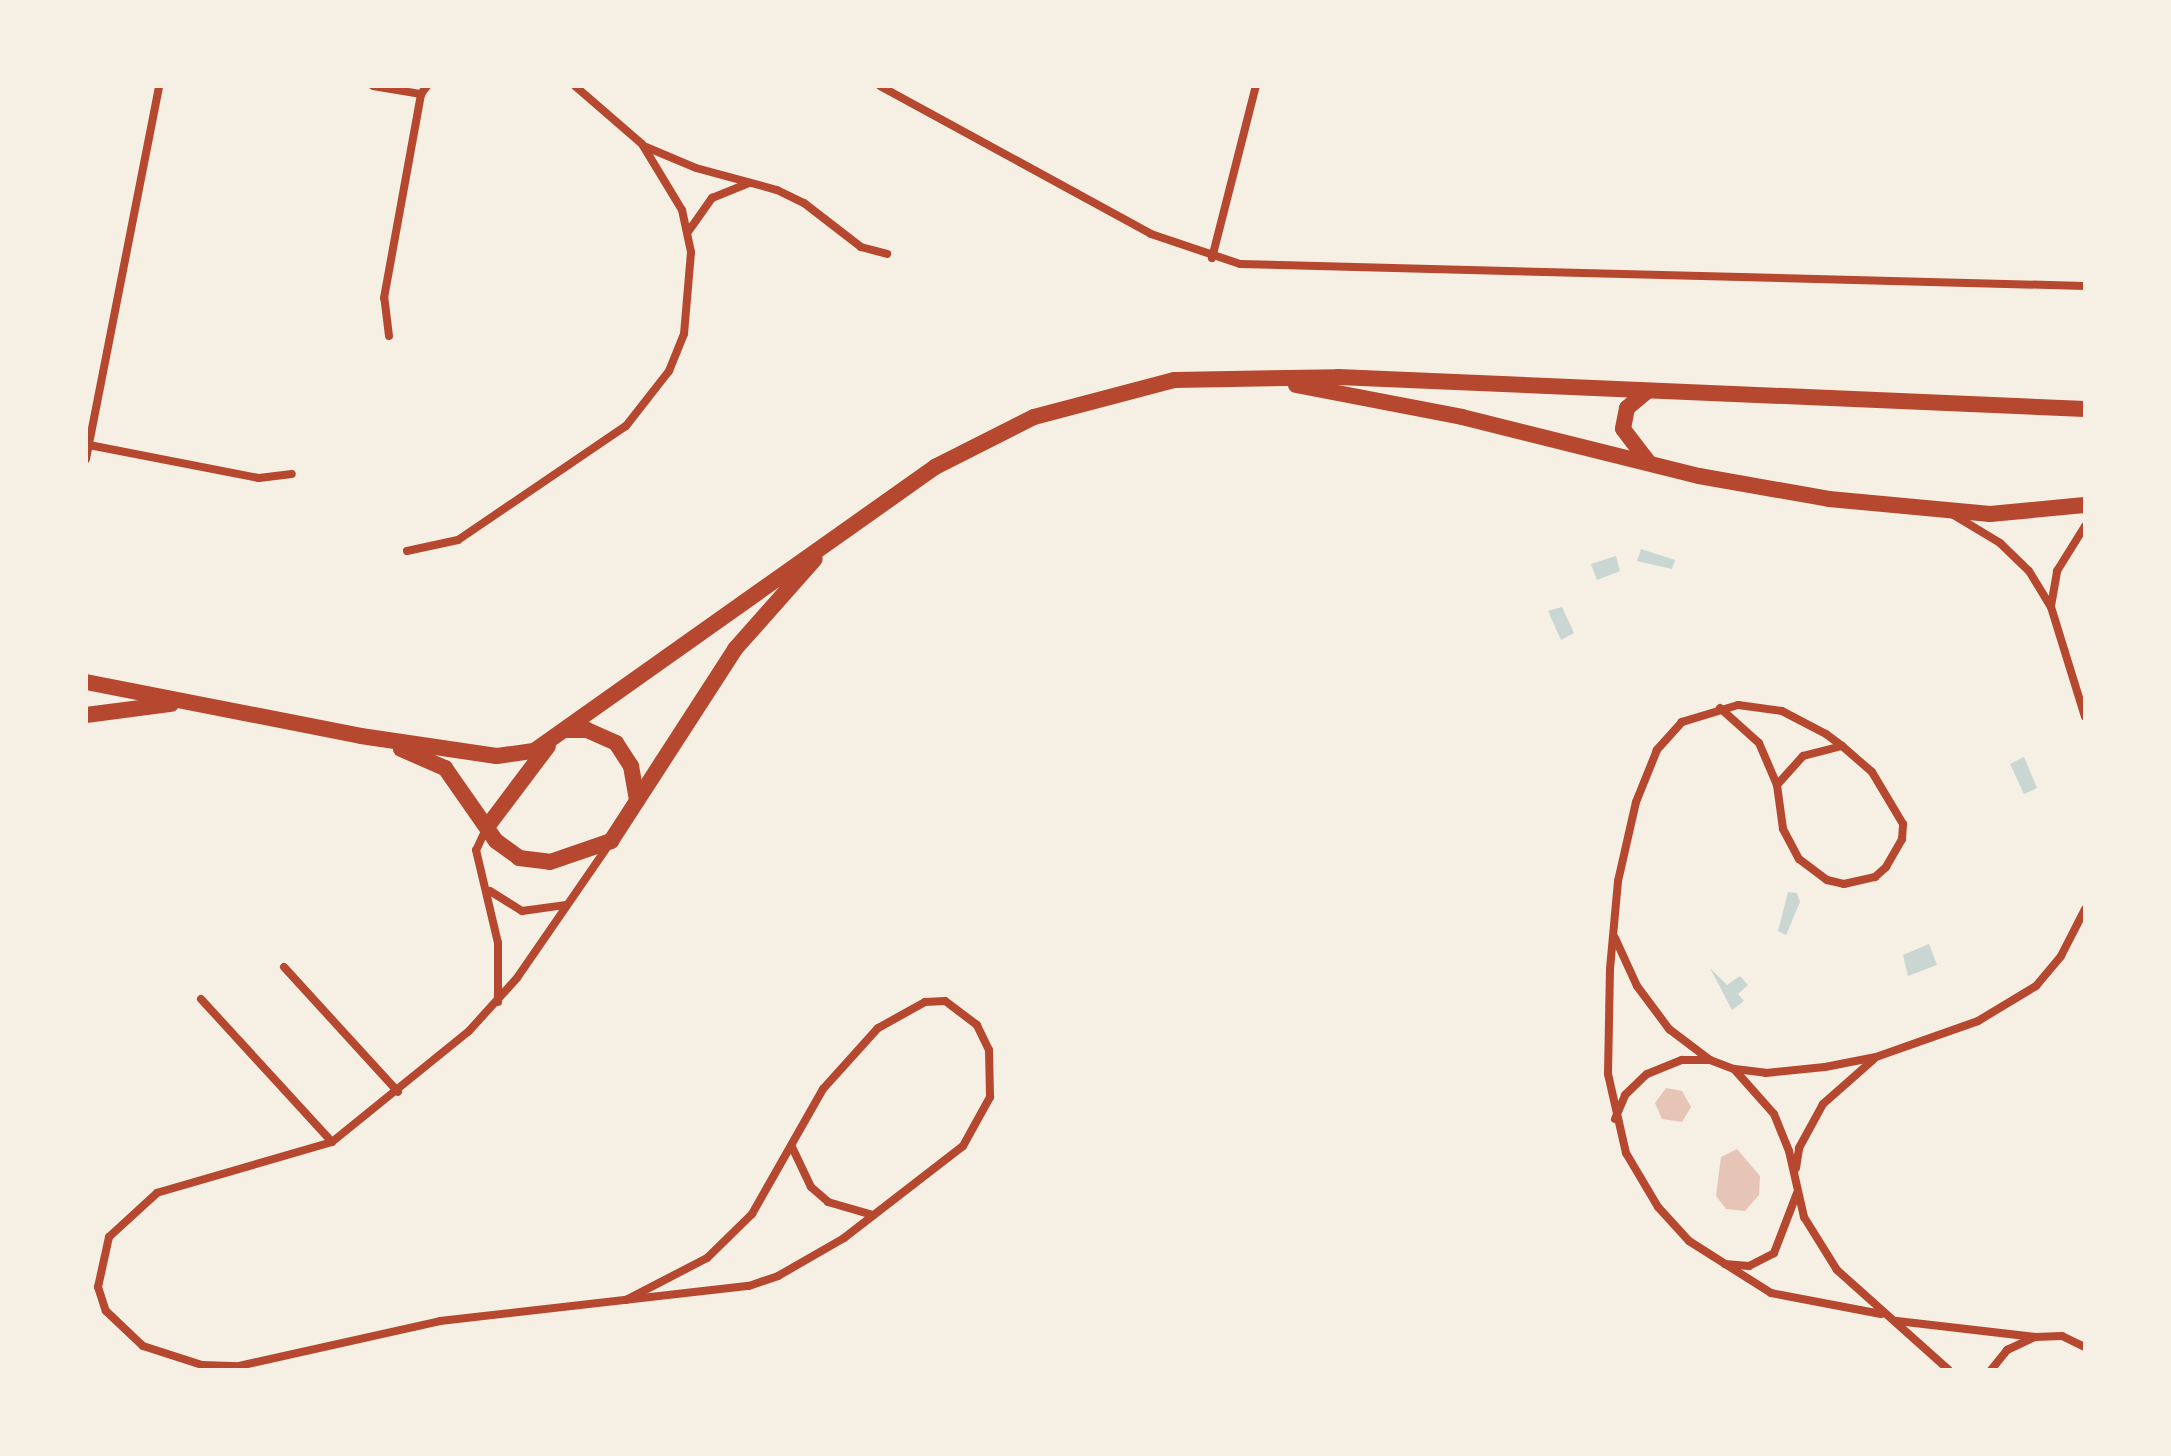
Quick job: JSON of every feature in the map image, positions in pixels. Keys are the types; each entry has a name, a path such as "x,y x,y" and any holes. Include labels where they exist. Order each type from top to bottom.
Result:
{"main road":[{"path":"86,682 361,736 514,756 560,734 935,467 1034,417 1174,380 1338,377 2085,409"},
{"path":"1258,378 1462,417 1651,465 1829,499 1944,510 2029,513 2085,505"},
{"path":"1646,392 1627,408 1623,429 1626,439 1651,465"},
{"path":"361,736 445,768 507,851 534,862 567,858 611,841 735,649 836,537"},
{"path":"86,715 192,703"},
{"path":"487,827 560,734 587,730 616,743 631,766 637,800"}],"street":[{"path":"86,459 159,86"},
{"path":"373,86 424,90 384,298 389,336"},
{"path":"407,551 469,533 626,426 649,401 684,334 691,294 688,233 665,175 642,144 575,86"},
{"path":"880,86 1151,234 1212,258 1340,270 2085,286"},
{"path":"1212,258 1256,86"},
{"path":"642,144 804,203 861,247 887,254"},
{"path":"688,233 712,198 751,183"},
{"path":"89,445 259,478 292,474"},
{"path":"1944,510 2009,550 2051,607 2085,717"},
{"path":"2051,607 2057,571 2085,526"},
{"path":"1720,707 1759,743 1777,785 1783,829 1799,859 1827,880 1844,884 1875,877 1896,854 1903,824 1886,789 1842,746 1782,711 1720,707 1682,722 1657,750 1645,775 1618,881 1607,1042 1615,1120 1646,1189 1689,1241 1720,1264 1783,1297 1881,1314"},
{"path":"1777,785 1803,756 1842,746"},
{"path":"487,827 476,850 498,943 498,1002"},
{"path":"611,841 498,1002 398,1092 332,1142 279,1161 167,1189 122,1220 100,1259 98,1287 106,1311 122,1331 168,1358 239,1366 440,1321 626,1300 749,1286 812,1259 944,1164 979,1125 990,1097 989,1050 964,1010 945,1001 925,1002 878,1028 840,1065 752,1214 707,1258 626,1300"},
{"path":"487,888 497,900 522,911 566,905"},
{"path":"1614,938 1653,1010 1689,1047 1710,1060 1734,1069 1789,1073 1876,1057 2009,1006 2036,986 2061,956 2085,909"},
{"path":"284,967 398,1092"},
{"path":"201,999 332,1142"},
{"path":"1794,1169 1799,1148 1823,1104 1876,1057"},
{"path":"1615,1120 1625,1095 1647,1074 1682,1060 1710,1060"},
{"path":"1734,1069 1774,1114 1794,1169 1797,1192 1822,1250 1881,1314 1949,1370"},
{"path":"792,1147 811,1187 828,1202 873,1215"},
{"path":"1720,1264 1749,1266 1774,1253 1797,1192"},
{"path":"1892,1320 1951,1331 2072,1339 2085,1337"},
{"path":"1991,1370 2007,1350 2035,1337"},
{"path":"2072,1339 2085,1347"}],"shaded area":[{"path":"1641,549 1675,560 1672,569 1637,561"},
{"path":"1616,556 1620,571 1597,580 1591,564"},
{"path":"1562,607 1574,633 1561,640 1548,611"},
{"path":"2024,757 2037,788 2024,794 2010,764"},
{"path":"1788,892 1797,893 1800,902 1786,935 1778,931"},
{"path":"1929,944 1937,965 1908,976 1903,955"},
{"path":"1710,968 1727,985 1740,976 1748,985 1738,994 1744,1001 1732,1010"}],"building":[{"path":"1666,1088 1682,1091 1691,1107 1682,1122 1662,1119 1655,1103"},
{"path":"1737,1149 1760,1176 1759,1195 1745,1211 1726,1209 1716,1196 1721,1157"}]}
